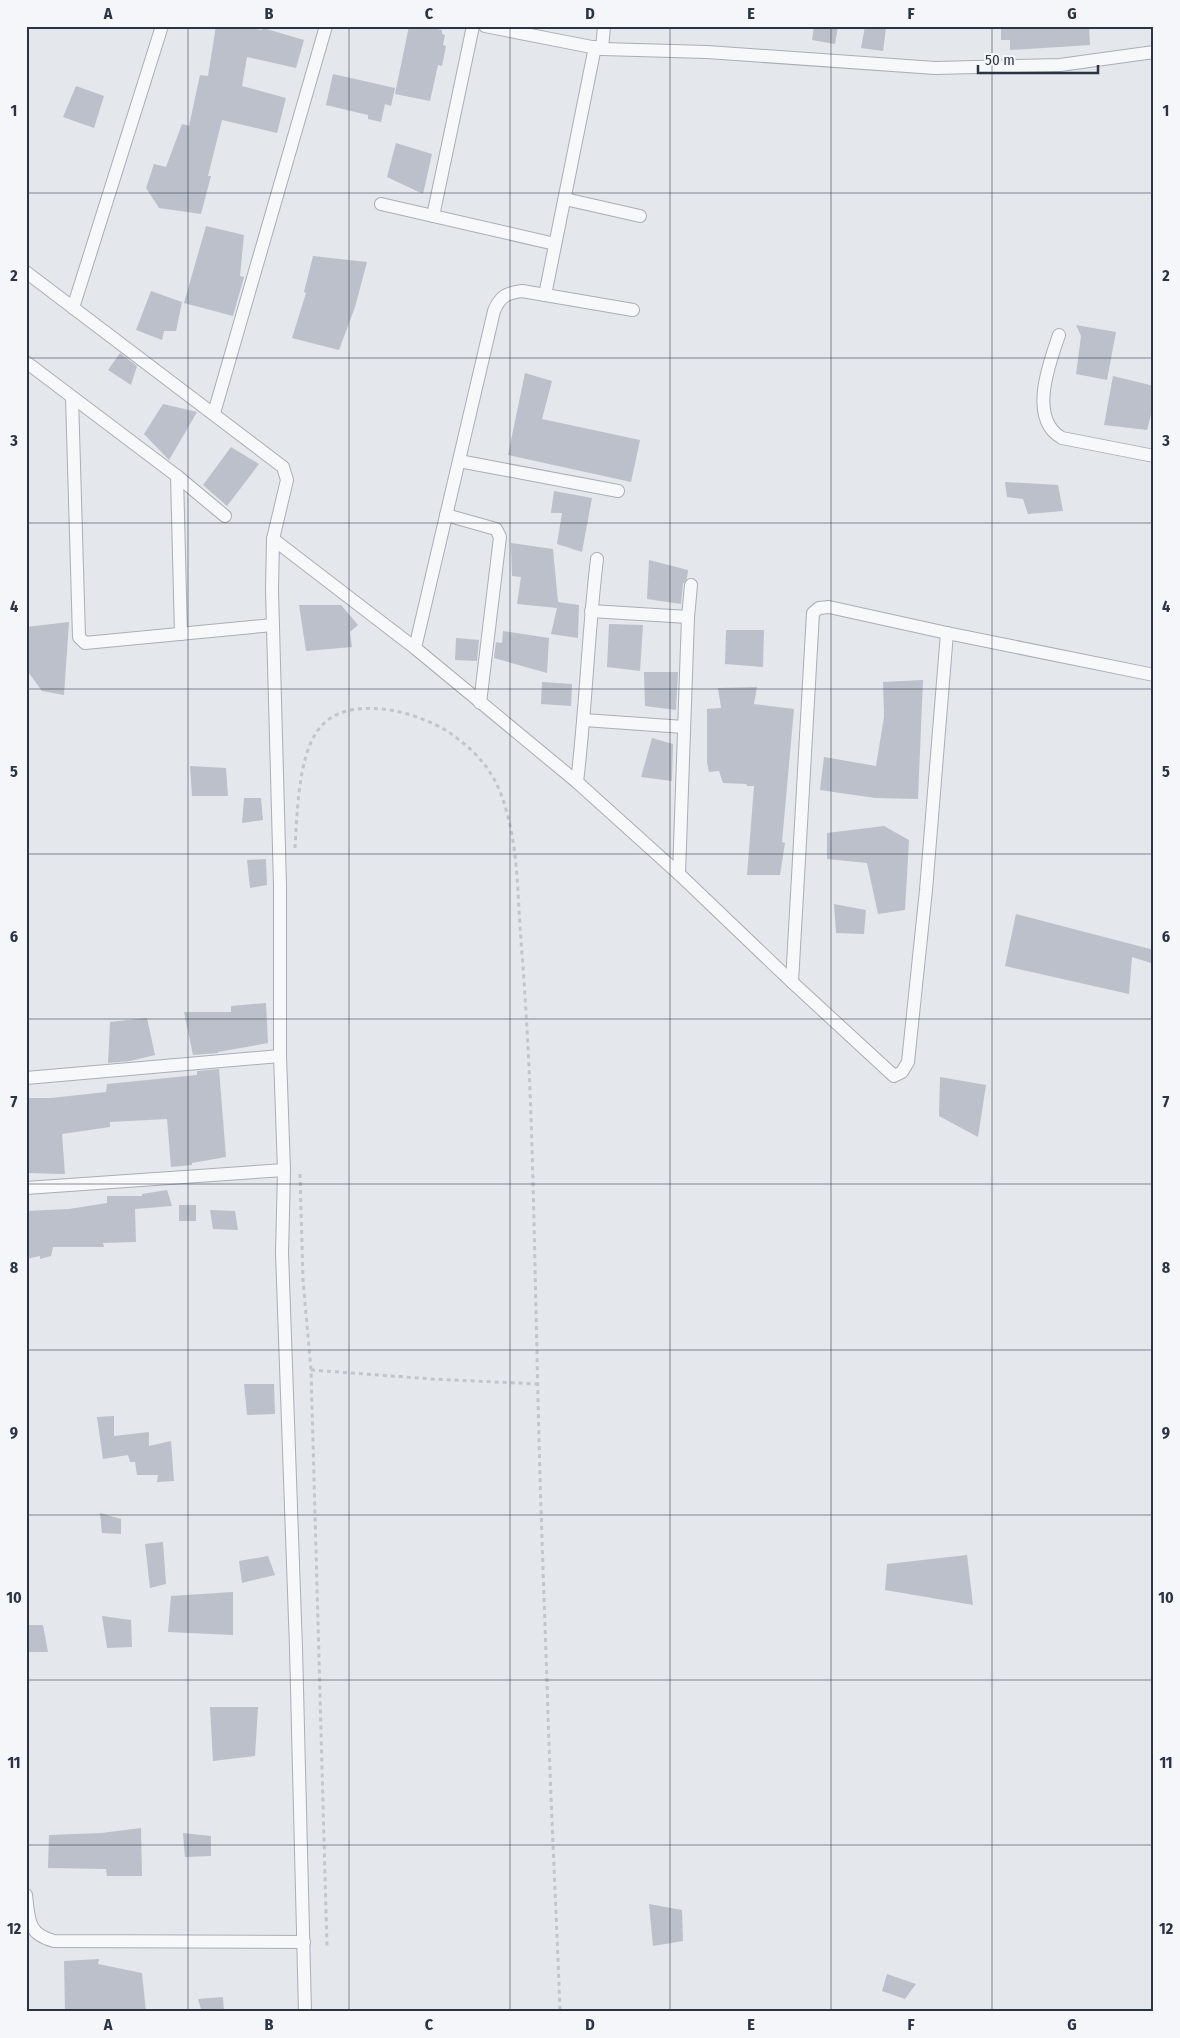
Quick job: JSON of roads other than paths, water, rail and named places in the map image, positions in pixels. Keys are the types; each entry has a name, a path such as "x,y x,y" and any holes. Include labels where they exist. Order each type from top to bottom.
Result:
{"street":[{"path":"73,308 162,26"},
{"path":"214,413 326,26"},
{"path":"433,216 473,26"},
{"path":"485,26 598,48 707,52 935,68 1060,65 1154,52"},
{"path":"545,295 564,199 604,26"},
{"path":"564,199 640,216"},
{"path":"381,204 555,244"},
{"path":"26,272 283,467 288,480 273,539 272,590 280,885 280,1056 284,1170 282,1253 305,2012"},
{"path":"415,648 498,300 508,292 522,291 633,310"},
{"path":"1058,335 1048,366 1044,390 1044,410 1053,433 1062,438 1154,456"},
{"path":"26,362 177,476 225,516"},
{"path":"72,397 79,636 85,643 273,625"},
{"path":"459,461 618,491"},
{"path":"177,476 181,634"},
{"path":"446,515 496,529 500,537 480,703"},
{"path":"273,539 415,648 577,782 679,874 894,1076 902,1072 908,1062 924,909 947,634"},
{"path":"577,782 597,559"},
{"path":"679,874 688,617 691,585"},
{"path":"792,982 813,612 819,608 829,607 947,634 1154,675"},
{"path":"591,611 688,617"},
{"path":"584,720 684,727"},
{"path":"26,1078 280,1056"},
{"path":"26,1188 284,1170"},
{"path":"26,1895 29,1921 35,1932 44,1939 54,1941 304,1942"}]}
